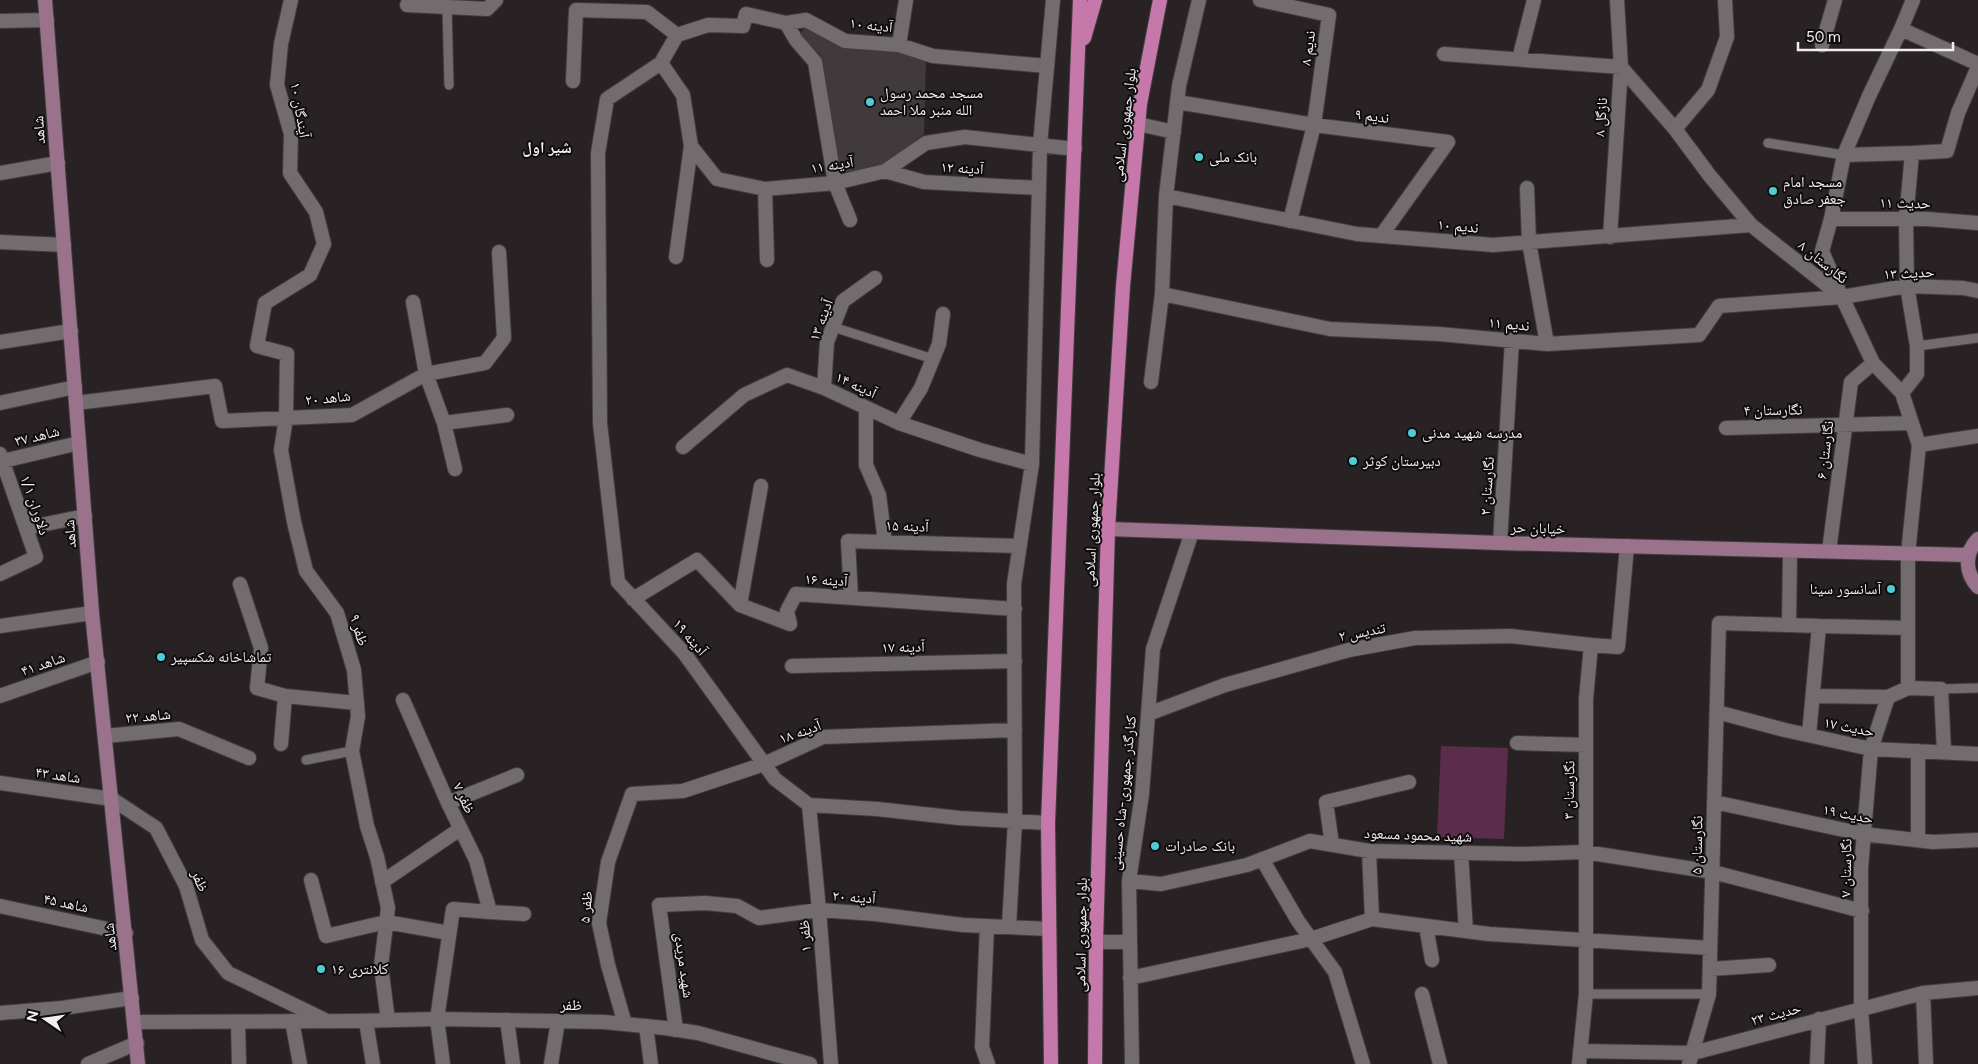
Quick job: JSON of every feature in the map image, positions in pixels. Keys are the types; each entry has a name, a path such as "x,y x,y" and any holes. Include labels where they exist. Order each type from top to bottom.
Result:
{"main road":[{"name":"شاهد","path":"45,0 92,613 138,1064"},
{"name":"بلوار جمهوری اسلامی","path":"1050,1063 1048,823 1080,0"},
{"path":"1078,56 1095,0"},
{"name":"بلوار جمهوری اسلامی","path":"1095,1064 1096,942 1108,529 1123,286 1138,124 1140,104 1160,0"},
{"name":"خیابان حر","path":"1108,529 1500,543 1968,555"},
{"path":"1978,539 1968,555 1969,574 1978,588"}],"street":[{"name":"آیندگان ۱۰","path":"291,0 282,44 277,85 291,134 290,173 316,212 324,244 310,275"},
{"path":"899,44 906,0"},
{"path":"1009,926 1015,821 1014,584 1032,464 1040,145 1053,0"},
{"path":"1151,382 1162,294 1166,196 1179,86 1199,0"},
{"name":"ندیم ۸","path":"1260,0 1289,3 1329,15 1314,125"},
{"path":"1519,59 1534,0"},
{"name":"نازگل ۸","path":"1610,237 1621,67 1617,0"},
{"path":"1675,129 1708,90 1727,37 1725,0"},
{"path":"1822,45 1835,0"},
{"path":"1842,297 1822,251 1831,219 1844,154 1869,96 1902,29 1913,0"},
{"path":"407,6 448,7 489,3"},
{"name":"آدینه ۱۰","path":"677,34 708,25 743,26 747,7 786,23 806,20 845,41 899,44 933,56 1047,66"},
{"path":"572,81 576,10 647,12 677,34 660,63"},
{"path":"0,21 47,20"},
{"path":"786,23 796,40 814,62 835,183 850,220"},
{"path":"1844,154 1947,151 1958,113 1978,65 1902,29"},
{"path":"1444,54 1621,67"},
{"name":"آدینه ۱۱","path":"660,63 682,95 691,146 717,179 765,189 835,183 885,171 926,143 965,137 1075,149"},
{"name":"آدینه ۱۹","path":"660,63 607,99 598,153 600,423 618,582 684,653 775,779 809,805"},
{"name":"نگارستان ۸","path":"1621,67 1675,129 1751,226 1842,297 1873,363 1902,393 1918,445 1908,554"},
{"name":"ندیم ۹","path":"1177,102 1314,125 1448,142 1381,236"},
{"path":"1138,124 1174,132"},
{"path":"1290,221 1314,125"},
{"path":"676,257 691,146"},
{"path":"1902,393 1917,374 1917,346 1907,286 1906,219 1912,153"},
{"path":"0,173 58,163"},
{"name":"آدینه ۱۲","path":"885,171 924,182 1039,188"},
{"path":"1527,188 1529,242 1547,344"},
{"path":"765,189 767,260"},
{"name":"ندیم ۱۰","path":"1166,196 1357,234 1492,245 1751,226"},
{"name":"حدیث ۱۱","path":"1831,219 1927,219 1978,223"},
{"path":"0,242 64,245"},
{"name":"شاهد ۲۰","path":"76,402 215,386 222,421 352,415 426,374 485,363 504,338 498,252"},
{"name":"ظفر ۹","path":"310,275 265,303 257,346 287,354 286,418 280,450 296,530 306,571 337,613 354,670 358,716 352,752 367,826 377,857 388,908 381,966 388,1020"},
{"name":"آدینه ۱۳","path":"824,388 827,342 843,300 875,278"},
{"name":"حدیث ۱۳","path":"1842,297 1907,286 1963,288 1978,291"},
{"name":"ندیم ۱۱","path":"1162,294 1330,329 1439,334 1547,344 1699,334 1719,306 1842,297"},
{"path":"413,302 426,374 444,423 456,469"},
{"path":"899,423 921,388 939,344 943,314"},
{"path":"0,342 71,331"},
{"name":"نگارستان ۲","path":"1500,543 1512,340"},
{"name":"نگارستان ۶","path":"1829,551 1851,382 1873,363"},
{"name":"آدینه ۱۴","path":"683,447 744,395 786,375 824,388 899,423 980,450 1032,464"},
{"path":"0,403 75,387"},
{"path":"866,408 866,465 879,495 885,542"},
{"path":"444,423 508,415"},
{"name":"نگارستان ۴","path":"1726,428 1912,423"},
{"path":"1918,445 1978,436"},
{"name":"شاهد ۳۷","path":"1,458 79,443"},
{"name":"دلاوران ۱/۱","path":"0,574 36,557 1,458"},
{"path":"740,604 761,486"},
{"path":"26,528 85,516"},
{"name":"کنارگذر جمهوری-شاه حسینی","path":"1132,1064 1129,881 1142,794 1153,649 1192,532"},
{"name":"آدینه ۱۵","path":"851,597 848,541 1020,546"},
{"path":"1591,645 1618,646 1627,546"},
{"path":"1790,551 1789,625 1908,628"},
{"path":"1908,554 1908,688"},
{"name":"آدینه ۱۶","path":"633,599 697,560 740,604 790,624 787,611 796,594 1014,609"},
{"path":"240,584 261,648 257,688 285,696 357,703"},
{"path":"0,626 92,613"},
{"name":"نگارستان ۵","path":"1691,1058 1709,994 1719,623 1789,625"},
{"path":"1809,735 1819,626"},
{"name":"تندیس ۲","path":"1148,714 1225,685 1349,650 1415,638 1511,636 1591,645"},
{"name":"نگارستان ۳","path":"1579,1058 1586,994 1584,852 1586,699 1591,645"},
{"name":"آدینه ۱۷","path":"792,666 1015,661"},
{"name":"شاهد ۴۱","path":"0,696 98,662"},
{"path":"1813,696 1888,697 1908,688 1941,689 1944,752"},
{"path":"281,744 285,696"},
{"name":"نگارستان ۷","path":"1865,1064 1861,1008 1861,868 1863,834 1871,749 1888,697"},
{"name":"ظفر ۷","path":"403,700 448,803 476,860 490,912"},
{"name":"حدیث ۱۷","path":"1716,712 1871,749 1978,754"},
{"name":"شاهد ۲۲","path":"105,736 178,729 249,758"},
{"name":"آدینه ۱۸","path":"632,794 683,791 764,764 824,737 1015,730"},
{"path":"1517,743 1586,745"},
{"path":"1918,751 1918,840"},
{"path":"448,803 517,775"},
{"path":"1332,844 1326,802 1409,782"},
{"name":"شاهد ۴۳","path":"0,783 112,799"},
{"name":"ظفر ۵","path":"625,1024 608,965 599,923 608,862 632,794"},
{"name":"ظفر","path":"112,799 156,828 186,886 202,940 228,973 327,1021"},
{"name":"حدیث ۱۹","path":"1714,802 1863,834 1918,840 1978,840"},
{"path":"809,805 1048,823"},
{"name":"ظفر ۱","path":"809,805 831,1064"},
{"path":"382,882 460,829"},
{"name":"شهید محمود مسعود","path":"1129,881 1161,884 1247,865 1310,841 1369,851 1461,853 1584,852 1712,872 1862,911"},
{"path":"1369,851 1372,919"},
{"path":"1461,853 1466,931"},
{"path":"1262,859 1298,921 1335,972 1363,1064"},
{"path":"312,880 326,936 386,922 449,933"},
{"name":"آدینه ۲۰","path":"659,905 706,903 737,906 759,918 819,910 875,914 963,925 1049,929"},
{"name":"شهید مریدی","path":"659,905 676,1030"},
{"name":"شاهد ۴۵","path":"0,906 126,933"},
{"path":"444,1064 437,1019 453,909 524,914"},
{"path":"1130,978 1311,939 1372,919 1466,931 1586,941 1710,948"},
{"path":"987,926 982,1047 988,1064"},
{"path":"1426,926 1432,960"},
{"path":"1096,942 1129,942"},
{"path":"1710,969 1769,965"},
{"name":"حدیث ۲۳","path":"1579,1058 1691,1058 1861,1008 1923,993 1978,988"},
{"path":"1923,993 1926,1064"},
{"path":"1422,994 1440,1064"},
{"path":"0,1013 62,1008 132,998"},
{"name":"ظفر","path":"135,1022 437,1019 625,1024 698,1033 810,1064"},
{"path":"1817,1064 1819,1019"},
{"path":"507,1020 513,1064"},
{"path":"292,1021 300,1064"},
{"path":"366,1021 373,1064"},
{"path":"551,1064 558,1021"},
{"path":"238,1022 239,1064"},
{"path":"646,1026 651,1064"},
{"path":"88,1064 136,1043"}],"lane":[{"path":"448,7 449,85"},
{"path":"1768,142 1844,154"},
{"path":"833,327 932,359"},
{"path":"1917,346 1978,338"},
{"path":"1941,689 1978,688"},
{"path":"306,760 352,752"},
{"path":"1586,994 1709,994"}],"shaded area":[{"path":"1441,746 1508,748 1504,839 1437,837"}],"building":[{"path":"806,26 846,49 891,50 926,59 924,134 883,167 841,174 820,54 799,36"}],"place":[{"name":"مسجد محمد رسول الله منبر ملا احمد","path":"870,102"},
{"name":"بانک ملی","path":"1199,157"},
{"name":"مسجد امام جعفر صادق","path":"1773,191"},
{"name":"مدرسه شهید مدنی","path":"1412,433"},
{"name":"دبیرستان کوثر","path":"1353,461"},
{"name":"آسانسور سینا","path":"1891,589"},
{"name":"تماشاخانه شکسپیر","path":"161,657"},
{"name":"بانک صادرات","path":"1155,846"},
{"name":"کلانتری ۱۶","path":"321,969"}],"district":[{"name":"شیر اول","path":"547,147"}]}
